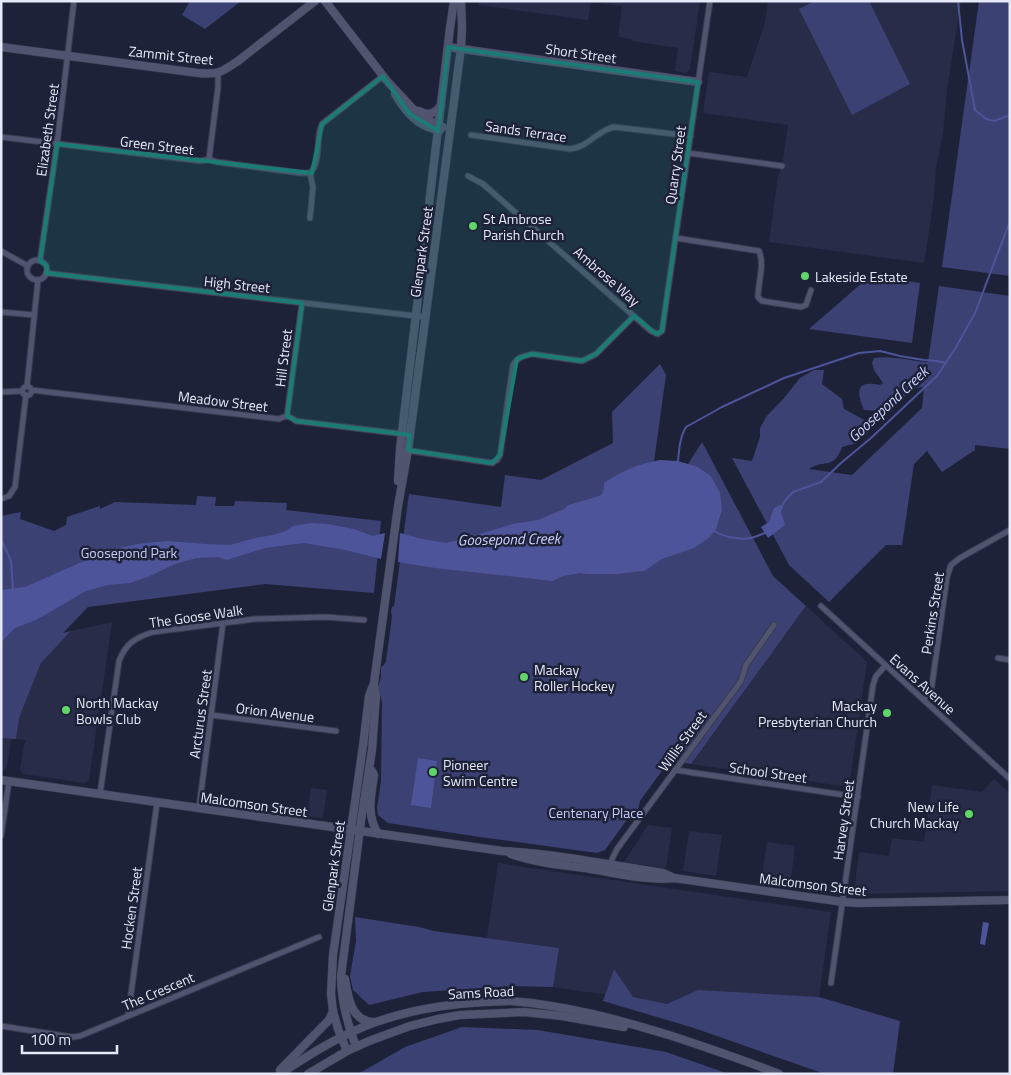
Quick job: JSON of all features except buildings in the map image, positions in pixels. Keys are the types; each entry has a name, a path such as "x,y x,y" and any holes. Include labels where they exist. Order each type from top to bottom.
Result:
{"main road":[{"name":"Zammit Street","path":"1,47 207,74 218,73 227,69 315,1"},
{"path":"326,1 410,114 424,126 450,129"},
{"name":"Glenpark Street","path":"406,435 416,316 454,1"},
{"name":"Glenpark Street","path":"347,1051 333,1011 333,955 369,696 374,683 406,435 425,317 462,32 461,1"},
{"name":"Short Street","path":"448,47 698,82"},
{"path":"385,79 419,114 438,128"},
{"path":"406,101 420,112 427,114 436,112 441,105"},
{"name":"Glenpark Street","path":"356,1047 350,1033 341,994 342,962 372,750 376,696 374,683"},
{"path":"370,765 374,775 370,810 373,825 378,834"},
{"name":"Malcomson Street","path":"5,781 360,832 502,851 526,852 610,869 663,873 674,878 843,902 1010,900"},
{"path":"342,962 350,1005 362,1020 376,1022"},
{"name":"Sams Road","path":"279,1074 342,1037 376,1022 409,1012 460,1004 509,1001 562,1007 632,1024 694,1043 779,1074"},
{"path":"279,1074 284,1066 329,1020 333,1011"},
{"name":"Sams Road","path":"308,1074 347,1051 410,1026 460,1015 524,1012 562,1016 631,1028 694,1043"}],"street":[{"name":"Elizabeth Street","path":"40,261 57,144 74,1"},
{"name":"Quarry Street","path":"662,331 710,1"},
{"path":"209,159 218,73"},
{"path":"310,218 313,186 310,173 315,166 322,124 385,79"},
{"name":"Sands Terrace","path":"471,135 570,149 579,147 604,130 614,127 691,136"},
{"name":"Green Street","path":"1,137 201,161 209,159 217,162 300,174 310,173"},
{"path":"688,153 782,166"},
{"name":"Ambrose Way","path":"468,176 483,184 656,334 662,331"},
{"path":"676,238 760,251 762,260 758,297 762,301 801,307 806,305 811,290"},
{"path":"1,251 28,266"},
{"path":"32,261 40,261 46,267 46,274 38,280 30,277 27,271 28,266 32,261"},
{"name":"High Street","path":"46,274 425,317"},
{"path":"1,392 30,394 34,314 38,280"},
{"name":"Hill Street","path":"287,416 302,303"},
{"path":"1,312 34,314"},
{"path":"404,450 492,463 500,455 513,365 517,359 532,354 582,361 596,354 634,316"},
{"path":"1,499 9,496 15,487 23,387 29,388"},
{"name":"Meadow Street","path":"29,388 279,419 287,416 296,421 406,435"},
{"name":"Perkins Street","path":"923,699 931,692 947,577 952,565 960,558 1010,530"},
{"name":"Evans Avenue","path":"821,606 1010,779"},
{"name":"The Goose Walk","path":"100,794 119,661 128,645 138,636 153,632 255,619 326,617 364,620"},
{"name":"Arcturus Street","path":"199,808 224,623"},
{"name":"Willis Street","path":"610,869 617,849 735,688 742,678 746,665 774,625"},
{"path":"998,658 1010,660"},
{"name":"Harvey Street","path":"831,983 873,685 876,676 886,665"},
{"name":"Orion Avenue","path":"211,715 336,731"},
{"name":"School Street","path":"676,770 858,797"},
{"path":"1,836 5,781"},
{"name":"Hocken Street","path":"128,1016 157,803"},
{"name":"The Crescent","path":"1,1026 72,1037 80,1036 319,937"}],"highlighted area":[{"path":"448,47 698,82 662,331 656,334 634,316 596,354 582,361 532,354 517,359 500,455 492,463 408,450 410,435 296,421 287,416 302,303 46,273 47,266 40,261 57,144 312,173 322,124 383,76 410,114 438,131"}],"shaded area":[{"path":"479,1 700,1 690,69 686,73 675,71 678,48 618,37 622,6 591,2 588,20 478,5"},
{"path":"768,1 961,1 924,263 769,242 778,176 782,166 788,125 703,113 709,72 747,77 765,23"},
{"path":"806,606 867,662 849,787 691,764"},
{"path":"112,622 89,780 85,783 23,774 20,770 26,740 16,739 19,718 41,663 71,631"},
{"path":"1,738 11,738 7,768 3,771 1,771"},
{"path":"994,779 1010,793 1010,891 857,894 854,892 859,852 889,856 892,838 924,842 932,785 982,792"},
{"path":"311,788 327,790 323,818 307,816"},
{"path":"648,825 672,828 666,868 624,862"},
{"path":"689,831 722,835 716,876 683,871"},
{"path":"767,842 795,846 790,886 761,882"},
{"path":"498,863 831,912 815,1025 553,987 558,948 487,938"}],"green space":[{"path":"190,1 241,1 205,29 182,15"},
{"path":"815,1 869,1 910,84 852,115 799,9"},
{"path":"979,1 1010,1 1010,276 942,267"},
{"path":"870,276 920,283 912,343 809,329"},
{"path":"939,286 1010,296 1010,449 975,445 975,450 942,472 927,451 914,464 902,545 886,545 829,602 789,565 732,458 752,461 760,437 760,428 766,417 800,378 814,370 824,370 822,384 842,399 844,409 868,422 870,431 857,443 842,447 836,459 809,469 852,475 922,408 924,387 914,388 882,411 864,410 859,392 860,388 866,384 880,385 883,383 874,370 872,363 874,358 895,358 928,362"},
{"name":"Centenary Place","path":"660,364 666,375 644,534 702,442 773,576 806,606 691,764 669,761 640,801 638,809 634,810 605,850 597,853 388,823 378,815 377,808 381,781 382,702 378,687 381,667 386,661 392,617 391,611 394,606 409,494 501,507 505,475 541,480 613,443 612,412"},
{"name":"Goosepond Park","path":"197,496 216,497 215,506 234,506 235,501 287,503 286,510 381,521 374,593 265,584 88,607 63,633 71,631 41,663 19,718 16,739 1,738 1,516 21,512 20,519 54,531 66,525 67,517 100,506 100,509 115,502 196,505"},
{"path":"355,917 434,931 559,948 553,987 510,986 423,992 369,1005 353,990 350,976 356,941"},
{"path":"614,969 633,997 667,1004 698,990 819,997 900,1021 893,1074 825,1074 694,1028 603,1001"},
{"path":"462,1027 538,1030 666,1052 729,1074 358,1074 405,1047"}],"water":[{"path":"660,460 678,461 698,467 711,476 720,493 722,510 716,529 710,537 694,548 662,559 644,571 616,574 580,573 564,576 552,581 398,562 400,533 446,543 512,524 538,520 564,509 568,505 601,495 604,483 610,479 638,466"},
{"path":"780,505 785,525 768,538 761,527 769,522 774,508"},
{"path":"311,523 354,529 373,536 385,533 381,559 304,543 265,548 227,560 218,557 197,558 175,564 130,583 108,585 86,591 36,620 15,628 1,642 1,590 25,587 119,548 167,541 230,545 273,535 286,531 293,526"},
{"path":"418,758 437,761 431,808 411,805"},
{"path":"983,922 989,923 985,945 980,944"}],"waterway":[{"name":"Goosepond Creek","path":"958,1 962,40 975,110 986,119 994,121 1010,115"},
{"name":"Goosepond Creek","path":"781,509 784,502 793,492 821,482 937,376 975,313 1010,221"},
{"path":"678,461 681,439 686,427 722,407 784,378 859,353 880,351 945,363"},
{"name":"Goosepond Creek","path":"714,531 742,539 753,538 767,532"},
{"path":"1,539 11,561 13,589"}],"place":[{"name":"St Ambrose Parish Church","path":"473,226"},
{"name":"Lakeside Estate","path":"805,276"},
{"name":"Mackay Roller Hockey","path":"524,677"},
{"name":"North Mackay Bowls Club","path":"66,710"},
{"name":"Mackay Presbyterian Church","path":"887,713"},
{"name":"Pioneer Swim Centre","path":"433,772"},
{"name":"New Life Church Mackay","path":"969,814"}]}
